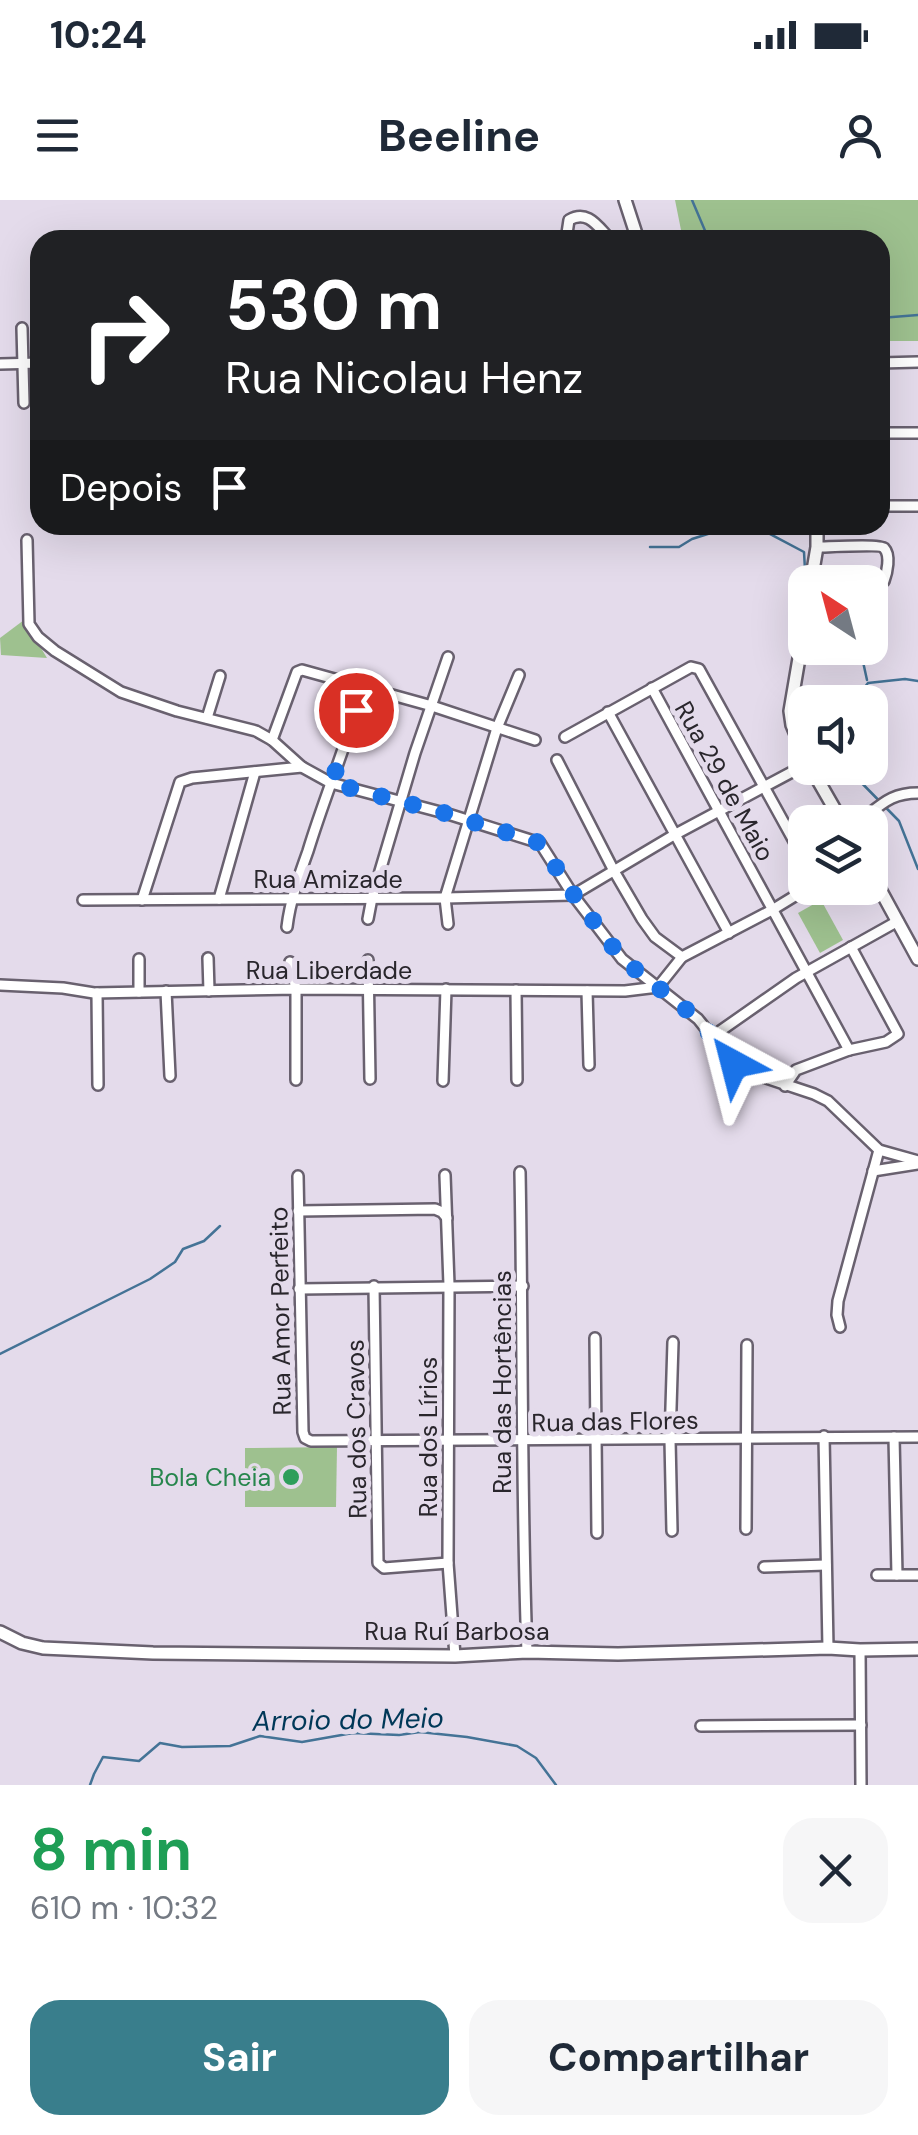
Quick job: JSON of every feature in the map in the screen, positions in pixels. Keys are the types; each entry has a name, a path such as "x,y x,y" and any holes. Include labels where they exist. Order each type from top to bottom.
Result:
{"main road":[{"path":"625,200 635,230"},
{"path":"814,565 816,535"},
{"path":"888,904 918,958"},
{"name":"Rua Ruí Barbosa","path":"0,1632 22,1642 68,1651 454,1656 918,1648"}],"street":[{"path":"567,230 568,220 580,215 602,230"},
{"path":"22,328 24,403"},
{"path":"890,363 918,362"},
{"path":"0,364 30,364"},
{"path":"890,433 918,433"},
{"path":"890,506 918,506"},
{"path":"28,540 29,624 55,651 121,692 256,731 302,767 331,783 540,843 622,959 698,1019 734,1064 828,1101 879,1150 918,1163"},
{"path":"817,547 878,544 887,554 886,565"},
{"path":"368,918 415,753 448,658"},
{"path":"565,737 691,668 699,669 788,831"},
{"path":"272,740 297,672 307,670 535,740"},
{"path":"448,924 445,898 496,728 518,675"},
{"path":"207,718 220,676"},
{"path":"288,927 292,899 363,686"},
{"name":"Rua 29 de Maio","path":"652,688 849,1050"},
{"path":"608,712 729,932"},
{"path":"556,760 614,871 655,937 682,957"},
{"path":"142,900 180,782 302,767"},
{"path":"219,899 255,772"},
{"path":"574,895 674,835 788,776"},
{"path":"880,805 898,793 918,793"},
{"name":"Rua Amizade","path":"83,900 574,895"},
{"path":"658,988 682,957 788,900"},
{"path":"713,1036 807,972 898,922"},
{"path":"785,1086 796,1070 849,1050 886,1042 898,1034 851,947"},
{"path":"138,992 139,958"},
{"path":"208,958 208,991"},
{"path":"368,960 370,1080"},
{"path":"290,962 296,989 296,1080"},
{"name":"Rua Liberdade","path":"0,986 98,993 658,988"},
{"path":"443,1081 446,989"},
{"path":"516,990 517,1080"},
{"path":"587,991 589,1064"},
{"path":"166,992 170,1076"},
{"path":"98,993 98,1086"},
{"path":"840,1327 836,1316 838,1302 879,1150"},
{"path":"872,1171 918,1163"},
{"name":"Rua das Hortências","path":"520,1172 527,1652"},
{"name":"Rua dos Lírios","path":"445,1175 449,1285 448,1563 454,1656"},
{"name":"Rua Amor Perfeito","path":"298,1176 303,1432 312,1442"},
{"path":"298,1211 435,1209 447,1218"},
{"name":"Rua dos Cravos","path":"374,1286 378,1563 384,1568 448,1563"},
{"path":"299,1289 523,1286"},
{"path":"595,1338 597,1533"},
{"path":"672,1530 673,1342"},
{"path":"746,1529 747,1345"},
{"path":"824,1436 828,1648"},
{"path":"894,1437 898,1575"},
{"name":"Rua das Flores","path":"312,1442 918,1437"},
{"path":"764,1566 826,1565"},
{"path":"877,1575 918,1575"},
{"path":"860,1650 860,1785"},
{"path":"701,1726 861,1725"}],"green space":[{"path":"675,200 918,200 918,341 890,341 890,230 681,230"},
{"path":"24,620 47,658 1,655 0,638"},
{"path":"812,905 824,905 843,940 820,953 798,913"},
{"name":"Bola Cheia","path":"337,1447 336,1507 245,1507 245,1448"}],"waterway":[{"path":"692,200 705,230"},
{"path":"890,317 918,315"},
{"path":"650,547 679,547 705,535"},
{"path":"772,535 804,552 805,565"},
{"path":"864,665 867,680"},
{"path":"866,685 918,681"},
{"path":"864,785 899,821 918,869"},
{"path":"0,1354 150,1279 175,1262 183,1249 204,1241 220,1226"},
{"name":"Arroio do Meio","path":"90,1785 103,1757 139,1761 160,1743 182,1747 230,1746 260,1736 302,1742 353,1733 420,1732 517,1746 536,1758 556,1785"}],"place":[{"name":"Bola Cheia","path":"291,1477"}],"route":[{"path":"356,710 331,783 540,843 622,959 698,1019 734,1064"}]}
